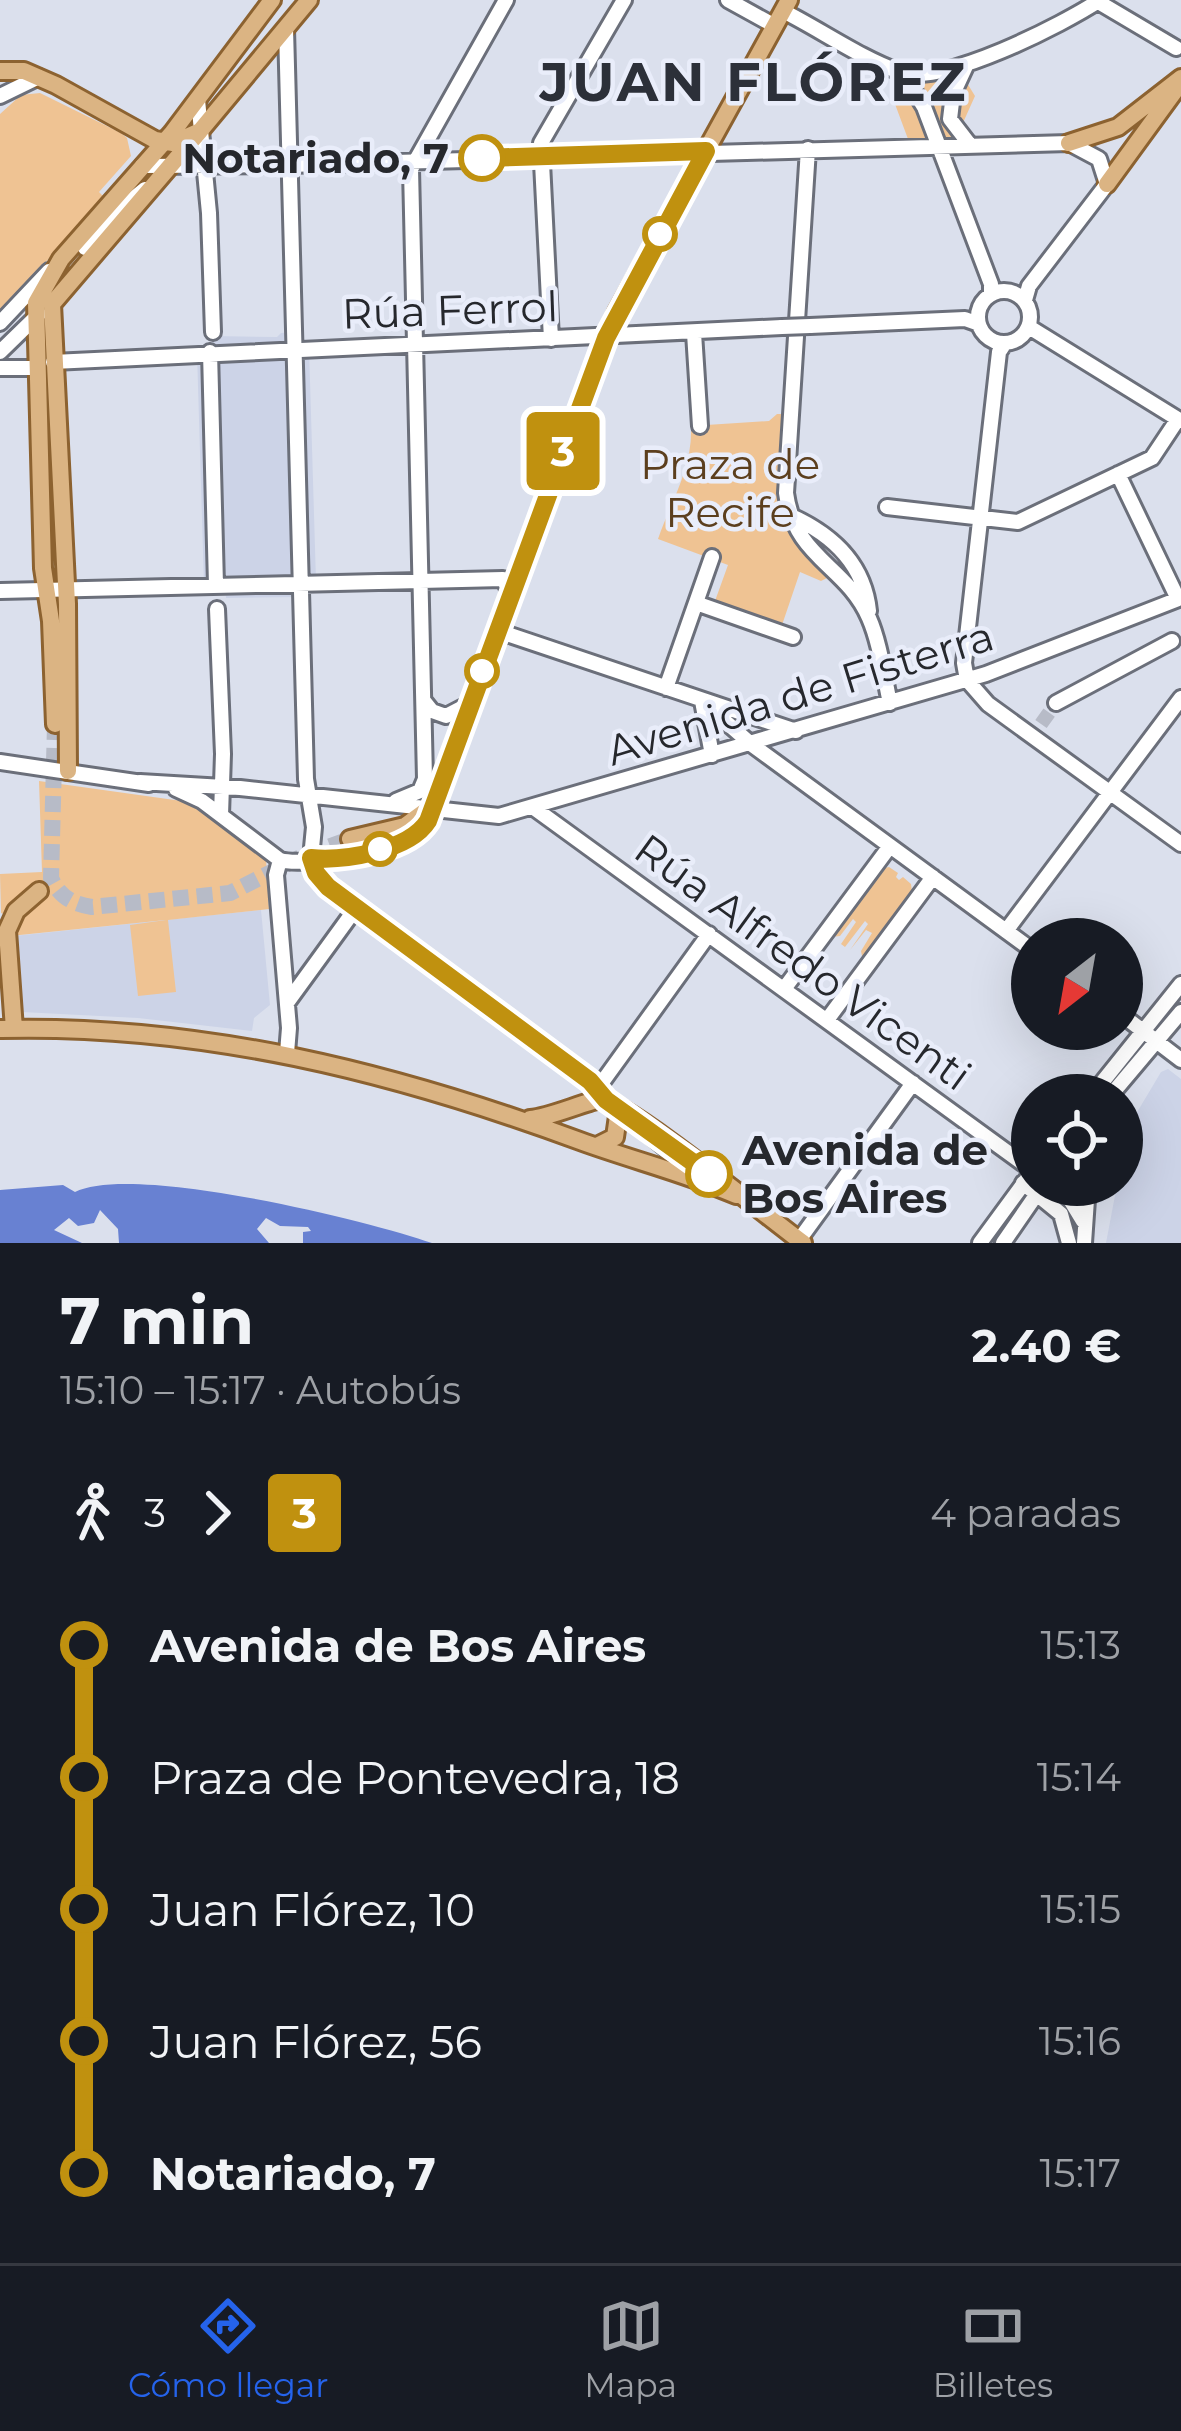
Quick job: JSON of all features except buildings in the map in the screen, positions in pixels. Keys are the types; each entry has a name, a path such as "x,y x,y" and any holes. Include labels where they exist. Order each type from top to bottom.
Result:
{"main road":[{"path":"68,771 60,418 34,319 39,296 61,259 164,142 272,0"},
{"path":"55,724 46,590 44,365 55,297 309,0"},
{"path":"350,839 405,826 431,807 606,338 782,12"},
{"path":"0,71 24,71 39,77 164,142 183,141 200,131"},
{"path":"1069,142 1118,127 1181,80"},
{"path":"1107,184 1181,80"},
{"path":"133,126 169,123 197,100"},
{"path":"133,126 142,166"},
{"path":"51,621 67,676"},
{"path":"39,891 10,920 4,963 7,1029 170,1037 287,1053 410,1083 736,1195"},
{"path":"524,1120 551,1117 589,1101 613,1103 801,1242"},
{"path":"589,1144 615,1137 613,1103"},
{"path":"580,1107 571,1129 589,1144"}],"street":[{"path":"380,804 407,799 424,784 414,160 506,0"},
{"path":"551,339 542,143 624,0"},
{"path":"728,0 782,12 903,74 966,66 1098,1 1176,48"},
{"path":"286,29 308,796 314,826 311,858 323,882 613,1103 675,1156"},
{"path":"966,66 953,94 950,119 970,145"},
{"path":"142,166 289,165 706,151 936,146 1069,142 1099,159 1107,184 1029,286 1025,300 1028,327 1019,338 1005,343 992,340 979,324 981,304 992,284 936,146 924,106 903,74"},
{"path":"0,97 39,77"},
{"path":"197,100 206,163 213,332"},
{"path":"808,149 786,493 797,535 855,596 870,619"},
{"path":"85,248 132,197 152,186"},
{"path":"209,213 202,220 221,585 221,815"},
{"path":"0,323 61,259"},
{"path":"991,293 1009,291 1025,300"},
{"path":"5,348 55,297"},
{"name":"Rúa Ferrol","path":"0,368 296,348 964,319 979,324"},
{"path":"887,507 1018,522 1152,458 1179,420 1028,327"},
{"path":"694,333 700,426"},
{"path":"1005,343 999,352 980,517 964,663 967,680 988,704 1037,730 1181,844"},
{"path":"1118,474 1179,598"},
{"path":"789,514 834,542 852,560 868,598 890,703"},
{"path":"666,688 712,557"},
{"path":"0,591 502,579 510,592"},
{"name":"Avenida de Fisterra","path":"140,782 221,784 489,817 534,808 967,680 1179,598"},
{"path":"696,603 794,637"},
{"path":"217,609 221,784"},
{"path":"491,645 507,634 796,731"},
{"path":"1056,703 1172,641"},
{"path":"1006,931 1181,698"},
{"path":"424,700 432,711 446,716 470,704"},
{"path":"702,701 751,744 1011,935"},
{"path":"702,701 712,755"},
{"path":"0,762 188,793 280,860 296,863 350,857 412,838 428,821 431,807"},
{"name":"Rúa Alfredo Vicenti","path":"534,808 913,1083 1011,1161"},
{"path":"784,989 890,846"},
{"path":"280,860 276,875 287,1053"},
{"path":"827,1021 933,878"},
{"path":"287,1003 356,908"},
{"path":"0,925 4,963"},
{"path":"613,1103 710,934"},
{"path":"1125,1074 1181,984"},
{"path":"1112,1074 1149,1036 1181,1012"},
{"path":"1143,1031 1181,1060"},
{"path":"801,1242 913,1083"},
{"path":"980,1243 1011,1200"},
{"path":"1007,1240 1031,1206"},
{"path":"1056,1206 1069,1243"},
{"path":"1074,1206 1083,1221"},
{"path":"1084,1243 1085,1206"}],"shaded area":[{"path":"295,332 296,348 309,347 316,581 300,597 226,598 225,585 204,585 197,353 212,352 212,336 277,337"},
{"path":"261,910 270,1005 254,1018 252,1031 22,1012 14,936"},
{"path":"1168,1069 1181,1079 1181,1243 1106,1243 1113,1206 1143,1206 1143,1102 1161,1072"}],"green space":[{"path":"956,65 975,96 953,145 914,146 892,96 918,74"},
{"path":"40,93 121,133 131,156 99,192 104,197 0,313 0,114 21,95"},
{"name":"Praza de Recife","path":"783,414 778,472 781,516 795,541 831,576 821,581 800,572 782,625 715,601 728,565 658,539 685,470 691,426 769,421"},
{"path":"39,781 196,803 266,858 269,909 168,920 176,992 138,996 130,925 166,920 10,936 8,916 1,913 0,874 42,872"},
{"path":"889,867 899,880 903,877 911,884 912,892 863,961 861,951 872,933 866,930 850,950 868,924 865,921 845,947 841,944 856,922 853,919 840,936 831,937 881,869"}],"water":[{"path":"63,1185 75,1192 104,1185 196,1189 306,1209 432,1243 303,1243 303,1232 311,1231 308,1227 280,1226 266,1218 257,1229 269,1243 119,1243 118,1229 100,1210 94,1223 78,1226 69,1218 54,1230 82,1243 0,1243 0,1190"}],"tunnel":[{"path":"1041,724 1056,703"},
{"path":"55,724 51,878 62,894 78,904 92,907 230,893 303,856 350,839"}],"bus line":[{"name":"3","path":"482,158 706,151 606,338 422,832 338,860 311,858 313,867 328,887 709,1174"}],"place":[{"name":"Notariado, 7","path":"482,158"},
{"name":"Avenida de Bos Aires","path":"709,1174"}],"district":[{"name":"JUAN FLÓREZ","path":"754,82"}]}
